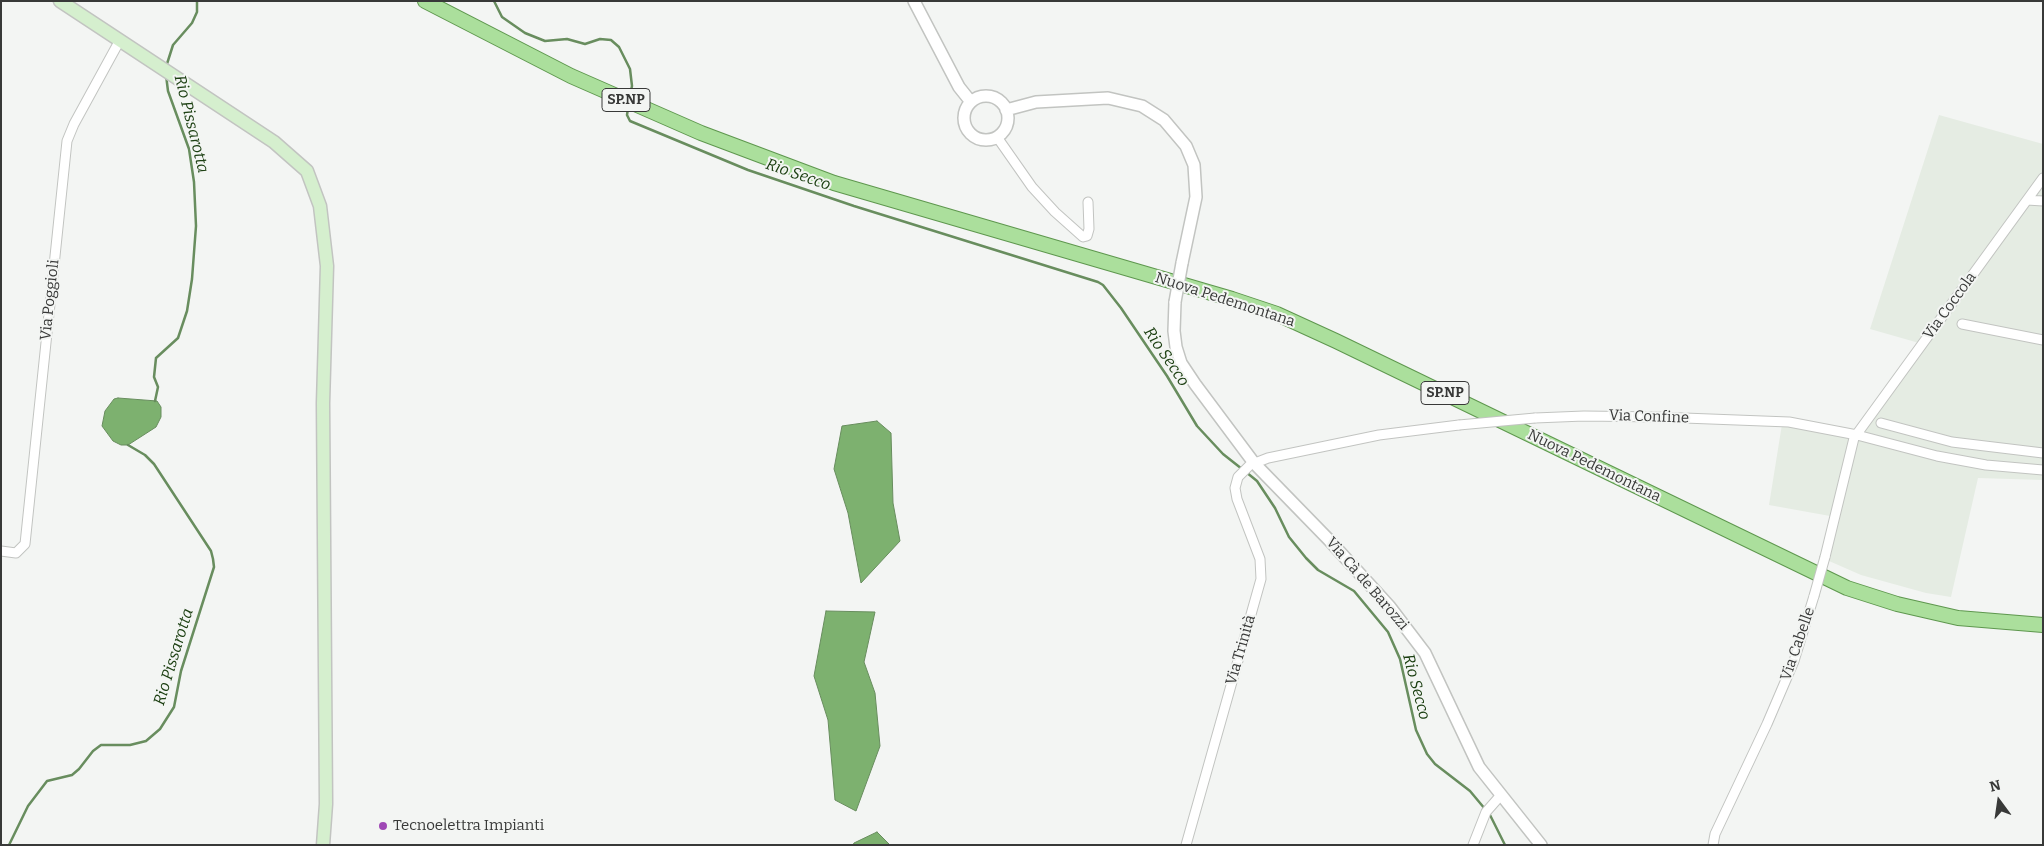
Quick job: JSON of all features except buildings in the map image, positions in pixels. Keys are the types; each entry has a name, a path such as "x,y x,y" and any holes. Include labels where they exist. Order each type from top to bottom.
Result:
{"main road":[{"path":"60,1 274,142 307,171 320,206 327,266 323,403 326,804 323,845"},
{"name":"Nuova Pedemontana","path":"425,1 571,76 701,133 834,183 1232,299 1277,314 1847,588 1897,604 1958,618 2043,624"}],"street":[{"path":"914,1 959,86 971,102"},
{"name":"Via Poggioli","path":"1,551 16,554 25,544 67,141 74,124 120,40"},
{"path":"990,97 997,99 1006,110 1007,126 996,138 983,140 970,134 966,128 964,115 971,102 977,98 990,97"},
{"name":"Via Cà de Barozzi","path":"1006,110 1036,102 1108,98 1142,106 1164,120 1186,146 1194,165 1196,181 1193,216 1175,302 1174,331 1181,363 1252,464 1341,554 1390,607 1425,653 1479,767 1541,845"},
{"path":"996,138 1032,187 1055,212 1083,237 1087,236 1089,229 1088,202"},
{"name":"Via Coccola","path":"1857,435 2043,178"},
{"path":"2027,200 2043,201"},
{"path":"1962,324 2043,340"},
{"name":"Via Confine","path":"1252,464 1268,458 1379,435 1459,425 1535,418 1649,417 1788,422 1857,435 1986,465 2043,470"},
{"path":"1881,423 1952,442 2043,453"},
{"name":"Via Cabelle","path":"1713,845 1715,834 1768,724 1794,661 1825,557 1851,446 1857,435"},
{"path":"1950,458 1952,442"},
{"name":"Via Trinità","path":"1186,845 1261,580 1260,559 1237,500 1235,488 1240,474 1252,464"},
{"path":"1473,845 1488,810 1501,795"}],"shaded area":[{"path":"1939,115 2043,144 2043,480 1978,478 1951,597 1926,593 1861,575 1820,557 1830,516 1769,505 1783,418 1859,436 1919,343 1870,329"},
{"path":"114,399 157,401 161,407 161,417 156,427 128,445 121,445 113,441 102,426 105,411"},
{"path":"877,421 891,433 893,503 900,541 861,583 848,513 834,469 842,426"},
{"path":"826,611 875,612 864,662 875,693 880,746 856,811 835,800 828,720 814,676"},
{"path":"877,832 890,845 853,845 854,843"}],"waterway":[{"name":"Rio Pissarotta","path":"166,67 173,45 192,23 197,12 197,1"},
{"name":"Rio Secco","path":"494,1 502,17 525,33 545,41 567,39 585,44 600,39 611,40 619,47 630,69 632,86 630,95"},
{"name":"Rio Pissarotta","path":"155,401 158,387 154,377 156,358 178,338 187,311 192,279 196,226 194,182 189,149 168,91 166,75"},
{"name":"Rio Secco","path":"628,108 627,115 630,121 748,170 854,206 1098,282 1103,285 1121,308 1167,376 1197,426 1223,454 1242,469"},
{"name":"Rio Pissarotta","path":"9,845 28,806 47,781 72,775 93,751 101,745 130,745 146,741 160,729 174,707 181,671 214,567 213,559 211,551 154,464 145,455 128,445"},
{"name":"Rio Secco","path":"1246,472 1257,481 1275,508 1289,537 1306,558 1318,570 1354,591 1388,632 1400,659 1416,730 1427,754 1435,764 1470,791 1485,809"},
{"name":"Rio Secco","path":"1489,813 1505,845"}],"place":[{"name":"Tecnoelettra Impianti","path":"383,826"}]}
